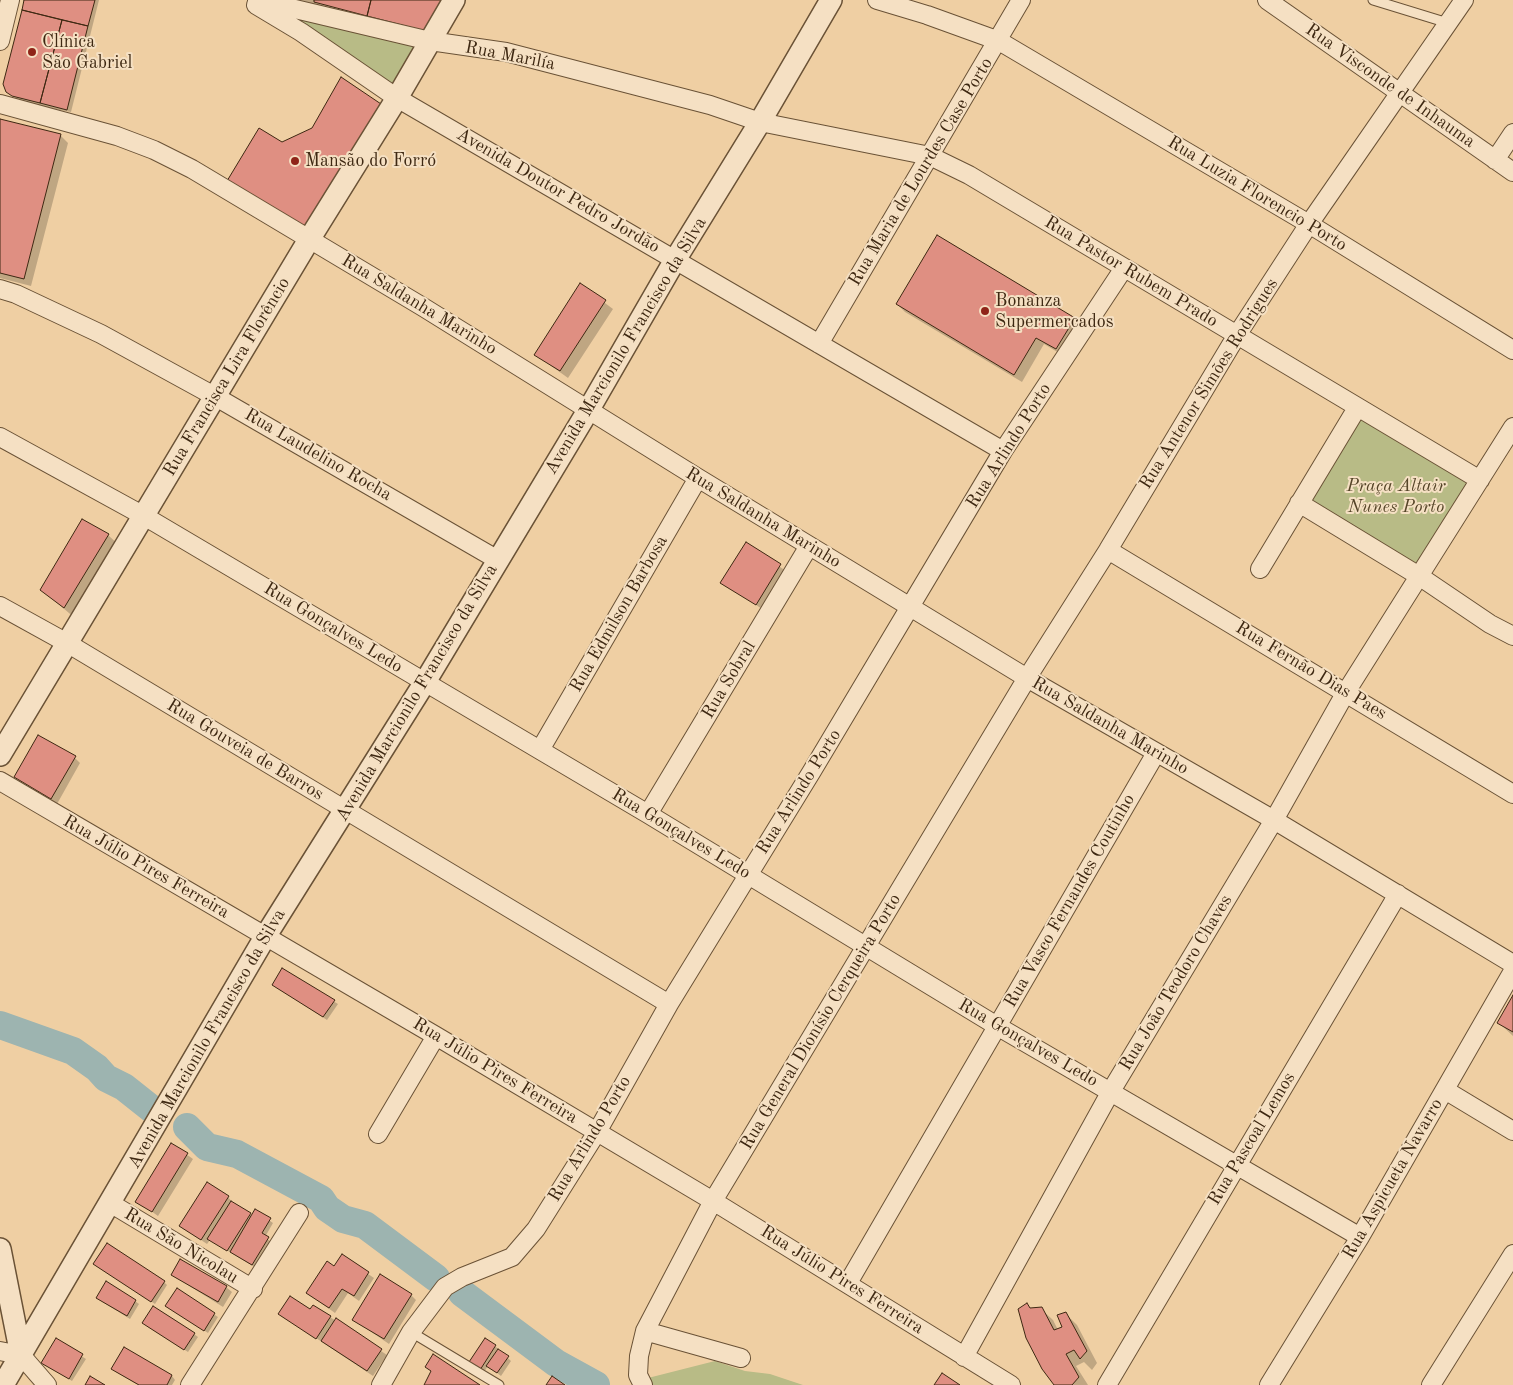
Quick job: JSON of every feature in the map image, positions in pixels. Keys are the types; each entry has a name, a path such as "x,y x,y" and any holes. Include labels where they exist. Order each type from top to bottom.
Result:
{"street":[{"path":"0,41 10,0"},
{"name":"Avenida Doutor Pedro Jordão","path":"247,0 301,32 397,98 1003,452"},
{"name":"Rua Marilía","path":"257,0 430,41 506,52 692,100 760,122"},
{"name":"Rua Francisca Lira Florêncio","path":"0,755 310,238 397,98 454,0"},
{"name":"Avenida Marcionilo Francisco da Silva","path":"3,1385 265,937 345,811 589,410 675,260 760,122 831,0"},
{"name":"Rua Luzia Florencio Porto","path":"877,0 927,15 999,42 1309,224 1513,350"},
{"name":"Rua Maria de Lourdes Case Porto","path":"819,344 999,42 1021,0"},
{"name":"Rua Visconde de Inhauma","path":"1267,0 1513,172"},
{"name":"Rua Antenor Simões Rodrigues","path":"1027,678 1108,550 1237,335 1309,224 1464,0"},
{"name":"Rua Saldanha Marinho","path":"0,104 117,136 154,150 192,169 310,238 910,608 1027,678 1274,820 1513,964"},
{"name":"Rua Pastor Rubem Prado","path":"760,122 930,156 969,175 1356,408 1480,480"},
{"path":"1495,160 1513,133"},
{"name":"Rua Arlindo Porto","path":"381,1385 411,1332 445,1287 462,1277 512,1257 524,1246 597,1132 668,1004 1003,452 1124,268"},
{"name":"Rua Laudelino Rocha","path":"0,289 16,294 101,334 216,397 498,560"},
{"path":"1260,569 1356,408"},
{"name":"Rua João Teodoro Chaves","path":"964,1357 1111,1091 1274,820 1346,692 1513,427"},
{"name":"Rua Gonçalves Ledo","path":"0,437 144,516 648,814 997,1026 1360,1237"},
{"name":"Rua Edmilson Barbosa","path":"540,750 698,478"},
{"path":"1299,503 1419,576 1490,624 1513,636"},
{"name":"Rua Sobral","path":"648,814 809,546"},
{"name":"Rua Fernão Dias Paes","path":"1108,550 1513,794"},
{"name":"Rua Gouveia de Barros","path":"0,606 67,643 668,1004"},
{"name":"Rua General Dionísio Cerqueira Porto","path":"640,1380 639,1356 645,1331 713,1201 1027,678"},
{"name":"Rua Vasco Fernandes Coutinho","path":"848,1283 1156,753"},
{"name":"Rua Júlio Pires Ferreira","path":"0,781 436,1036 713,1201 1011,1385"},
{"name":"Rua Pascoal Lemos","path":"1107,1385 1398,894"},
{"name":"Rua Aspicueta Navarro","path":"1268,1385 1360,1237 1513,971"},
{"path":"378,1134 436,1036"},
{"path":"1446,1090 1513,1131"},
{"name":"Rua São Nicolau","path":"110,1203 253,1289"},
{"name":"Rua São Nicolau","path":"190,1385 253,1289 299,1213"},
{"path":"0,1249 22,1355 47,1385"},
{"path":"1431,1385 1513,1254"},
{"path":"645,1331 741,1358"},
{"path":"0,1351 22,1355"}],"lane":[{"path":"1373,0 1448,23"},
{"path":"411,1332 499,1385"}],"green space":[{"path":"276,11 428,42 397,94"},
{"name":"Praça Altair Nunes Porto","path":"1357,408 1480,480 1419,576 1299,503"},
{"path":"715,1361 745,1371 770,1374 803,1385 652,1385 648,1378"}],"building":[{"path":"24,0 95,0 88,26 22,10"},
{"path":"314,0 371,0 367,16 314,2"},
{"path":"371,0 447,0 429,32 367,16"},
{"name":"Clínica São Gabriel","path":"22,10 62,20 40,103 12,96 6,92 3,84"},
{"path":"62,20 88,26 67,110 40,103"},
{"name":"Mansão do Forró","path":"341,77 384,106 310,230 227,181 259,128 282,142 312,128"},
{"path":"0,119 61,134 24,279 0,273"},
{"name":"Bonanza Supermercados","path":"937,235 1075,318 1056,349 1036,338 1014,375 896,304"},
{"path":"580,283 606,300 560,371 534,355"},
{"path":"82,519 109,534 64,608 40,590"},
{"path":"746,542 781,564 756,605 720,583"},
{"path":"38,735 76,756 51,799 14,777"},
{"path":"282,968 335,1000 323,1017 272,985"},
{"path":"1513,995 1513,1032 1497,1023"},
{"path":"171,1143 188,1153 152,1212 135,1202"},
{"path":"207,1182 229,1196 201,1240 179,1226"},
{"path":"231,1201 251,1213 227,1251 207,1239"},
{"path":"255,1209 271,1218 262,1233 269,1237 252,1265 230,1252"},
{"path":"107,1243 165,1281 151,1302 93,1264"},
{"path":"342,1254 369,1272 354,1296 342,1289 329,1308 306,1293 327,1261 334,1266"},
{"path":"180,1259 227,1286 218,1302 171,1275"},
{"path":"380,1274 412,1294 384,1339 352,1320"},
{"path":"106,1281 136,1300 127,1316 96,1298"},
{"path":"177,1288 215,1313 204,1331 165,1306"},
{"path":"290,1296 310,1309 313,1305 331,1316 316,1339 278,1314"},
{"path":"1027,1303 1030,1308 1042,1307 1054,1330 1062,1327 1057,1315 1066,1312 1087,1351 1080,1359 1074,1350 1066,1354 1079,1377 1072,1385 1054,1385 1042,1369 1026,1338 1018,1309"},
{"path":"153,1306 195,1333 184,1350 142,1323"},
{"path":"336,1318 382,1349 367,1371 321,1341"},
{"path":"56,1338 83,1354 69,1379 41,1363"},
{"path":"485,1338 496,1345 480,1370 469,1362"},
{"path":"124,1347 172,1375 167,1385 139,1385 111,1369"},
{"path":"498,1349 509,1356 497,1373 486,1366"},
{"path":"433,1354 480,1385 424,1385 431,1371 425,1367"},
{"path":"942,1373 960,1385 934,1385"},
{"path":"90,1376 105,1385 85,1385"},
{"path":"552,1376 565,1385 546,1385"}],"waterway":[{"path":"0,1025 73,1051 97,1068 106,1078 124,1087 153,1110"},
{"path":"187,1127 207,1147 237,1154 321,1199 327,1208 343,1219 365,1225 436,1278"},
{"path":"462,1293 556,1363 596,1385"}],"place":[{"name":"Clínica São Gabriel","path":"32,52"},
{"name":"Mansão do Forró","path":"295,161"},
{"name":"Bonanza Supermercados","path":"985,311"}]}
